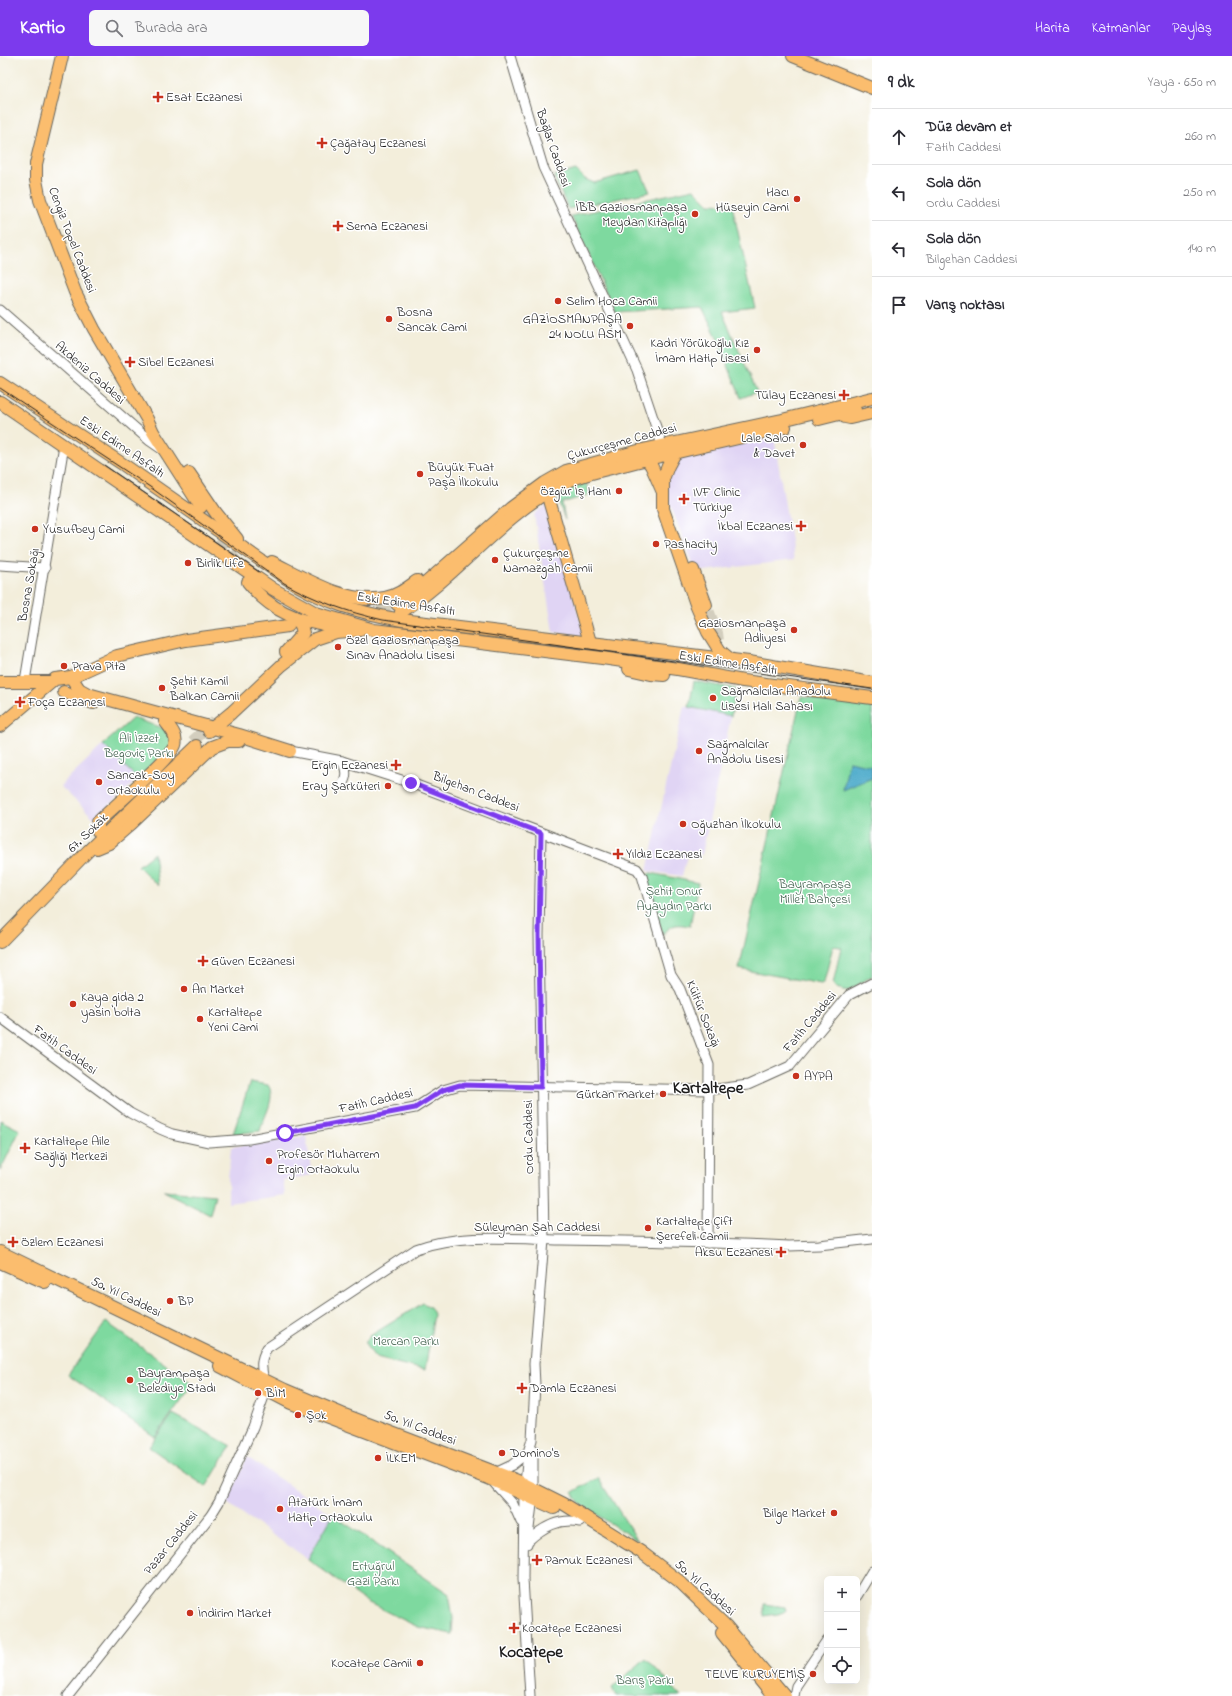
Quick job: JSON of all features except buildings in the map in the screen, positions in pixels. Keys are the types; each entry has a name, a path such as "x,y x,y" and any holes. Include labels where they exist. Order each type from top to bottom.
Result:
{"main road":[{"name":"Cengiz Topel Caddesi","path":"62,56 39,145 36,164 37,189 75,292 94,329 147,418 153,432 201,507"},
{"path":"793,56 872,88"},
{"name":"Eski Edirne Asfaltı","path":"0,383 124,465 301,588 337,605 358,611 406,620 730,660 872,683"},
{"name":"Çukurçeşme Caddesi","path":"872,398 782,420 662,445 585,465 555,477 511,508 399,608 428,593 498,530 548,493 573,478 872,406"},
{"name":"Eski Edirne Asfaltı","path":"0,402 286,597 316,613 374,630 602,658 678,669 744,681 872,698"},
{"path":"838,415 850,418 872,413"},
{"name":"Cengiz Topel Caddesi","path":"147,418 157,428 216,513 247,551"},
{"path":"662,445 675,453 665,473 663,509 697,607 715,644 730,660"},
{"path":"638,451 647,459 663,490 706,605"},
{"path":"548,493 590,642"},
{"path":"247,551 265,558 324,588 362,598 377,599 389,597 399,593 421,579 435,575"},
{"path":"210,729 231,713 276,670 298,646 303,633 301,625 291,621 270,604 258,594 248,582"},
{"path":"0,726 59,678 73,680 118,656 163,644 291,621 330,626 360,627"},
{"path":"210,729 217,718 298,646 328,634 374,630"},
{"path":"602,658 633,670 664,675"},
{"path":"64,692 71,690 73,680"},
{"name":"Bilgehan Caddesi","path":"73,680 88,694 239,738 290,751"},
{"path":"0,682 25,681 50,684"},
{"name":"Bilgehan Caddesi","path":"50,684 52,690 64,692 105,706 165,721 210,729"},
{"path":"88,851 109,843 212,747 239,738 232,724 231,713"},
{"path":"98,831 98,822 175,746 176,737 165,721"},
{"name":"67. Sokak","path":"0,931 98,831 195,744 0,942"},
{"name":"50. Yıl Caddesi","path":"0,1252 265,1385 291,1403 491,1475 529,1490 592,1520 641,1552 679,1581 726,1626 785,1696"},
{"name":"50. Yıl Caddesi","path":"0,1262 196,1351"},
{"name":"50. Yıl Caddesi","path":"529,1490 635,1557 698,1606 773,1696"}],"street":[{"name":"Bağlar Caddesi","path":"510,56 543,167 637,370 662,445"},
{"name":"Akdeniz Caddesi","path":"0,310 21,330 169,456"},
{"name":"Bosna Sokağı","path":"25,681 45,568 64,445"},
{"path":"0,565 45,568"},
{"name":"Bilgehan Caddesi","path":"290,751 342,761 411,783 625,866"},
{"path":"342,761 346,769 346,778 342,785"},
{"name":"Ordu Caddesi","path":"529,1490 535,1385 534,1364 544,1240 539,935 541,833"},
{"name":"Kültür Sokağı","path":"625,866 637,869 642,876 670,975 680,989 709,1065 709,1090"},
{"name":"Fatih Caddesi","path":"0,1017 130,1113 166,1132 209,1142 249,1139 415,1108 443,1090 460,1085 709,1090 748,1085 790,1066 849,995 872,982"},
{"path":"708,1243 709,1090"},
{"name":"Süleyman Şah Caddesi","path":"265,1385 260,1366 262,1357 267,1348 416,1249 434,1243 462,1240 544,1240 797,1246 872,1239"},
{"name":"Pazar Caddesi","path":"68,1696 211,1515 219,1502 253,1427 265,1385"},
{"name":"Ordu Caddesi","path":"529,1490 528,1452 532,1440"},
{"path":"528,1452 512,1465 491,1475 513,1504 519,1515 523,1532 526,1645 530,1696"},
{"path":"523,1532 529,1490"},
{"path":"528,1542 529,1490"},
{"path":"524,1550 528,1542 536,1533 549,1526 570,1520 580,1522"},
{"path":"860,1592 869,1581 872,1571"},
{"path":"794,1696 796,1686 824,1644"}],"shaded area":[{"path":"774,437 794,560 696,572 665,491 668,478 678,459"},
{"path":"547,505 585,637 553,632 534,514"},
{"path":"684,706 731,716 702,855 688,852 682,876 647,871"},
{"name":"Sancak-Soy Ortaokulu","path":"103,745 138,779 95,819 60,786"},
{"name":"Profesör Muharrem Ergin Ortaokulu","path":"306,1136 312,1175 283,1180 285,1195 228,1203 228,1179 231,1147"},
{"name":"Atatürk İmam Hatip Ortaokulu","path":"247,1457 333,1515 308,1559 227,1504"}],"green space":[{"path":"576,170 585,179 594,183 640,170 650,192 568,209 554,176"},
{"path":"694,189 709,204 732,205 755,308 722,312 757,392 741,398 715,333 702,307 615,312 571,216"},
{"path":"586,482 589,492 588,495 562,503 565,520 557,497 566,489"},
{"name":"Sağmalcılar Anadolu Lisesi Halı Sahası","path":"694,681 736,689 731,716 689,707"},
{"name":"Bayrampaşa Millet Bahçesi","path":"801,697 872,703 872,976 848,991 836,988 833,984 841,947 833,946 824,982 821,984 739,969"},
{"name":"Ali İzzet Begoviç Parkı","path":"133,718 168,730 172,745 138,779 103,745"},
{"path":"154,853 158,886 138,866"},
{"name":"Şehit Onur Ayaydın Parkı","path":"651,873 698,883 690,926 672,926 663,935 645,876"},
{"path":"250,1082 268,1085 271,1096 270,1102 260,1131 233,1134"},
{"path":"0,1120 20,1130 0,1171"},
{"path":"164,1191 215,1195 210,1215"},
{"name":"Mercan Parkı","path":"423,1303 430,1307 434,1314 425,1370 376,1358 366,1346 366,1341 370,1336"},
{"name":"Bayrampaşa Belediye Stadı","path":"106,1322 193,1384 155,1437 68,1375"},
{"path":"173,1414 231,1446 206,1487 149,1447"},
{"path":"598,1478 638,1541 580,1504 573,1492"},
{"name":"Ertuğrul Gazi Parkı","path":"333,1515 449,1594 453,1618 452,1634 418,1627 367,1602 308,1559"},
{"path":"764,1604 785,1607 786,1611 764,1616"},
{"name":"Barış Parkı","path":"646,1658 681,1696 616,1696 612,1688"}],"water":[{"path":"849,761 872,766 872,778 843,790"}],"tunnel":[{"path":"201,507 238,565"},
{"path":"346,626 397,604"},
{"path":"682,671 704,664 713,658 719,649 717,633 706,605"},
{"path":"193,741 216,721"}],"tram line":[{"path":"0,388 150,487 284,583 320,601 344,610 383,620 872,689"},
{"path":"104,465 259,572"}],"place":[{"name":"Esat Eczanesi","path":"158,97"},
{"name":"Çağatay Eczanesi","path":"322,143"},
{"name":"Hacı Hüseyin Cami","path":"797,199"},
{"name":"İBB Gaziosmanpaşa Meydan Kitaplığı","path":"695,214"},
{"name":"Sema Eczanesi","path":"338,226"},
{"name":"Selim Hoca Camii","path":"558,301"},
{"name":"Bosna Sancak Cami","path":"389,319"},
{"name":"GAZİOSMANPAŞA 24 NOLU ASM","path":"630,326"},
{"name":"Kadri Yörükoğlu Kız İmam Hatip Lisesi","path":"757,350"},
{"name":"Sibel Eczanesi","path":"130,362"},
{"name":"Tülay Eczanesi","path":"844,395"},
{"name":"Lale Salon & Davet","path":"803,445"},
{"name":"Büyük Fuat Paşa İlkokulu","path":"420,474"},
{"name":"Özgür İş Hanı","path":"619,491"},
{"name":"IVF Clinic Türkiye","path":"684,499"},
{"name":"İkbal Eczanesi","path":"801,526"},
{"name":"Yusufbey Cami","path":"35,529"},
{"name":"Pashacity","path":"656,544"},
{"name":"Çukurçeşme Namazgah Camii","path":"495,560"},
{"name":"Birlik Life","path":"188,563"},
{"name":"Gaziosmanpaşa Adliyesi","path":"794,630"},
{"name":"Özel Gaziosmanpaşa Sınav Anadolu Lisesi","path":"338,647"},
{"name":"Prava Pita","path":"64,666"},
{"name":"Şehit Kamil Balkan Camii","path":"162,688"},
{"name":"Sağmalcılar Anadolu Lisesi Halı Sahası","path":"713,698"},
{"name":"Foça Eczanesi","path":"20,702"},
{"name":"Sağmalcılar Anadolu Lisesi","path":"699,751"},
{"name":"Ergin Eczanesi","path":"396,765"},
{"name":"Sancak-Soy Ortaokulu","path":"99,782"},
{"name":"Eray Şarküteri","path":"388,786"},
{"name":"Oğuzhan İlkokulu","path":"683,824"},
{"name":"Yıldız Eczanesi","path":"618,854"},
{"name":"Güven Eczanesi","path":"203,961"},
{"name":"Arı Market","path":"184,989"},
{"name":"Kaya gida 2 yasin bolta","path":"73,1004"},
{"name":"Kartaltepe Yeni Cami","path":"200,1019"},
{"name":"AYPA","path":"796,1076"},
{"name":"Gürkan market","path":"663,1094"},
{"name":"Kartaltepe Aile Sağlığı Merkezi","path":"25,1148"},
{"name":"Profesör Muharrem Ergin Ortaokulu","path":"269,1161"},
{"name":"Kartaltepe Çift Şerefeli Camii","path":"648,1228"},
{"name":"Özlem Eczanesi","path":"13,1242"},
{"name":"Aksu Eczanesi","path":"781,1252"},
{"name":"BP","path":"170,1301"},
{"name":"Bayrampaşa Belediye Stadı","path":"130,1380"},
{"name":"Damla Eczanesi","path":"522,1388"},
{"name":"BİM","path":"258,1393"},
{"name":"Şok","path":"298,1415"},
{"name":"Domino's","path":"502,1453"},
{"name":"İLKEM","path":"378,1458"},
{"name":"Atatürk İmam Hatip Ortaokulu","path":"280,1509"},
{"name":"Bilge Market","path":"834,1513"},
{"name":"Pamuk Eczanesi","path":"537,1560"},
{"name":"İndirim Market","path":"190,1613"},
{"name":"Kocatepe Eczanesi","path":"514,1628"},
{"name":"Kocatepe Camii","path":"420,1663"},
{"name":"TELVE KURUYEMİŞ","path":"813,1674"}],"district":[{"name":"Kartaltepe","path":"708,1088"},
{"name":"Kocatepe","path":"531,1652"}],"route":[{"path":"285,1133 415,1108 443,1090 460,1085 541,1087 539,935 541,833 411,783"}]}
